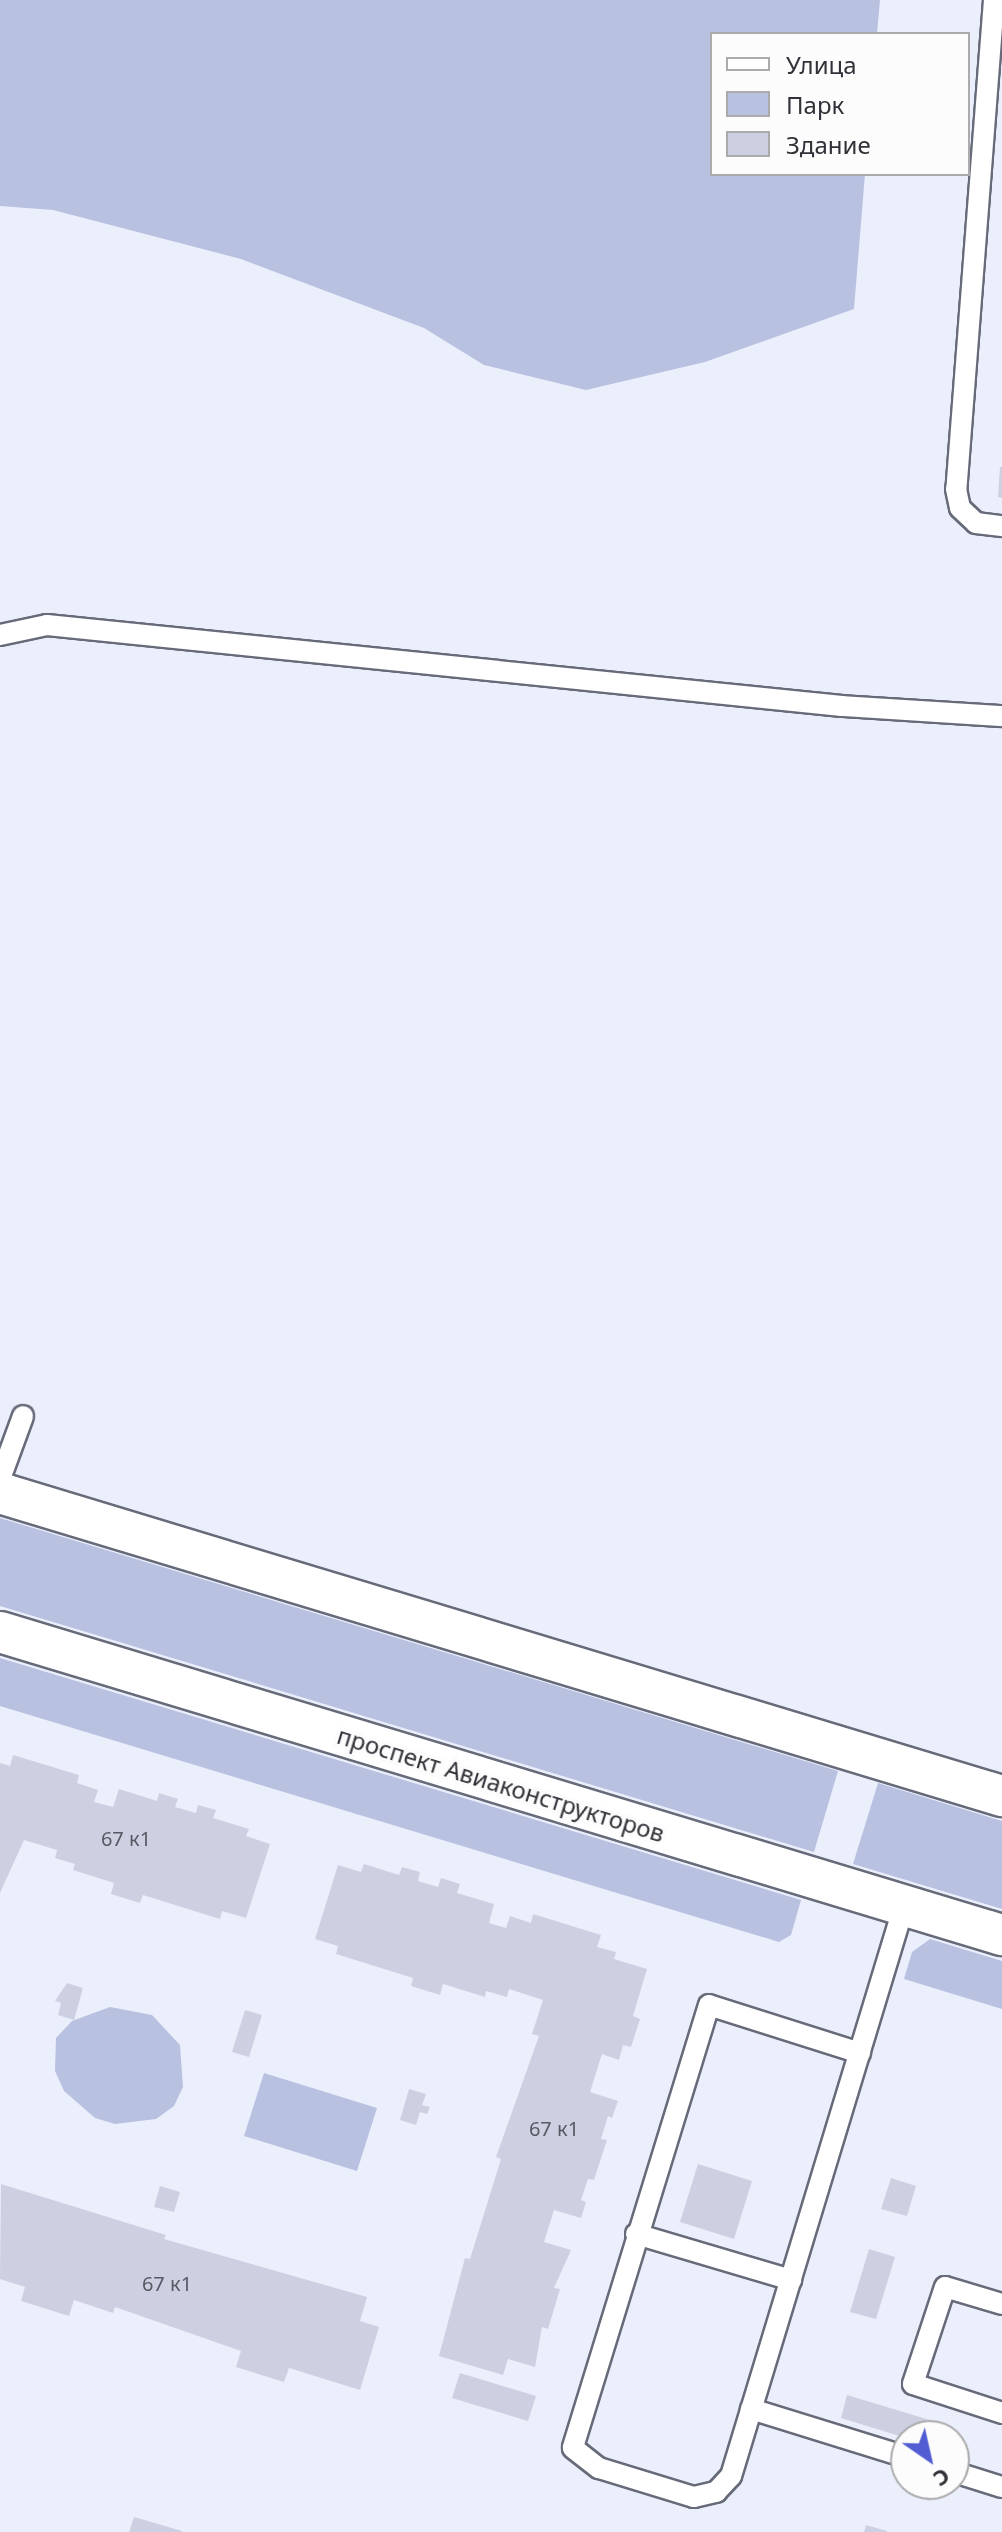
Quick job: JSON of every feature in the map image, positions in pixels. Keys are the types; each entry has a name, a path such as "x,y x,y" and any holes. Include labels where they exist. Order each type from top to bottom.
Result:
{"street":[{"path":"0,1493 1002,1796"},
{"name":"проспект Авиаконструкторов","path":"0,1632 1002,1935"}],"lane":[{"path":"994,0 956,489 960,508 976,523 1002,526"},
{"path":"0,635 47,625 842,706 1002,716"},
{"path":"0,1479 23,1416"},
{"path":"860,2053 709,2005 636,2234 573,2448 599,2468 694,2497 716,2492 731,2476 860,2053 904,1906"},
{"path":"636,2234 791,2280"},
{"path":"1002,2304 945,2287 913,2384 1002,2413"},
{"path":"751,2409 890,2452"},
{"path":"970,2477 1002,2487"}],"green space":[{"path":"0,0 880,0 877,32 710,32 710,176 865,176 854,309 705,362 586,390 484,365 424,328 241,259 53,210 0,206"},
{"path":"0,1518 838,1771 814,1852 0,1606"},
{"path":"0,1658 801,1900 791,1935 779,1942 0,1706"},
{"path":"878,1783 1002,1821 1002,1909 853,1864"},
{"path":"930,1939 1002,1961 1002,2009 904,1979 912,1952"},
{"path":"110,2007 152,2015 180,2045 183,2087 174,2106 156,2119 115,2124 95,2118 64,2091 55,2071 56,2038 72,2021"},
{"path":"264,2073 377,2108 357,2171 244,2136"}],"building":[{"path":"1002,467 1002,498 998,497"},
{"path":"13,1755 79,1775 77,1783 98,1790 94,1802 113,1807 119,1789 157,1801 159,1793 178,1799 175,1807 196,1813 198,1805 216,1810 213,1818 249,1829 246,1836 270,1844 246,1918 222,1911 220,1919 143,1895 140,1903 111,1894 114,1883 73,1870 75,1864 55,1858 57,1850 24,1840 0,1893 0,1763 10,1766"},
{"path":"364,1864 399,1875 402,1867 420,1872 418,1881 438,1887 441,1878 460,1884 457,1893 494,1904 489,1923 506,1928 510,1916 531,1923 533,1914 601,1935 597,1947 616,1952 614,1959 647,1969 633,2016 640,2019 631,2047 623,2045 619,2060 602,2054 590,2092 618,2101 612,2118 608,2116 601,2139 607,2140 594,2180 588,2179 581,2200 586,2202 581,2218 554,2210 544,2242 571,2250 554,2288 560,2289 548,2329 542,2327 535,2367 508,2359 503,2375 439,2356 465,2258 470,2259 501,2159 496,2157 539,2036 532,2034 543,2000 509,1989 507,1997 486,1991 485,1997 443,1984 440,1995 411,1986 413,1978 336,1954 338,1946 315,1939 338,1865 361,1872"},
{"path":"67,1983 83,1988 74,2020 58,2015 61,2003 55,2001"},
{"path":"245,2010 262,2015 249,2057 232,2052"},
{"path":"409,2089 426,2094 422,2105 430,2107 427,2114 420,2112 416,2125 400,2120"},
{"path":"698,2164 752,2181 734,2239 680,2222"},
{"path":"891,2178 916,2186 907,2216 881,2209"},
{"path":"1,2184 166,2235 164,2239 367,2297 360,2321 379,2327 360,2390 289,2368 284,2382 236,2367 241,2351 115,2307 113,2313 74,2300 69,2316 21,2301 25,2287 0,2279"},
{"path":"160,2186 180,2192 174,2212 154,2207"},
{"path":"869,2249 895,2257 876,2319 850,2312"},
{"path":"460,2373 536,2396 528,2421 452,2398"},
{"path":"847,2395 930,2420 890,2420 890,2433 841,2418"},
{"path":"134,2517 182,2531 182,2532 129,2532"},
{"path":"866,2525 887,2531 887,2532 864,2532"}]}
